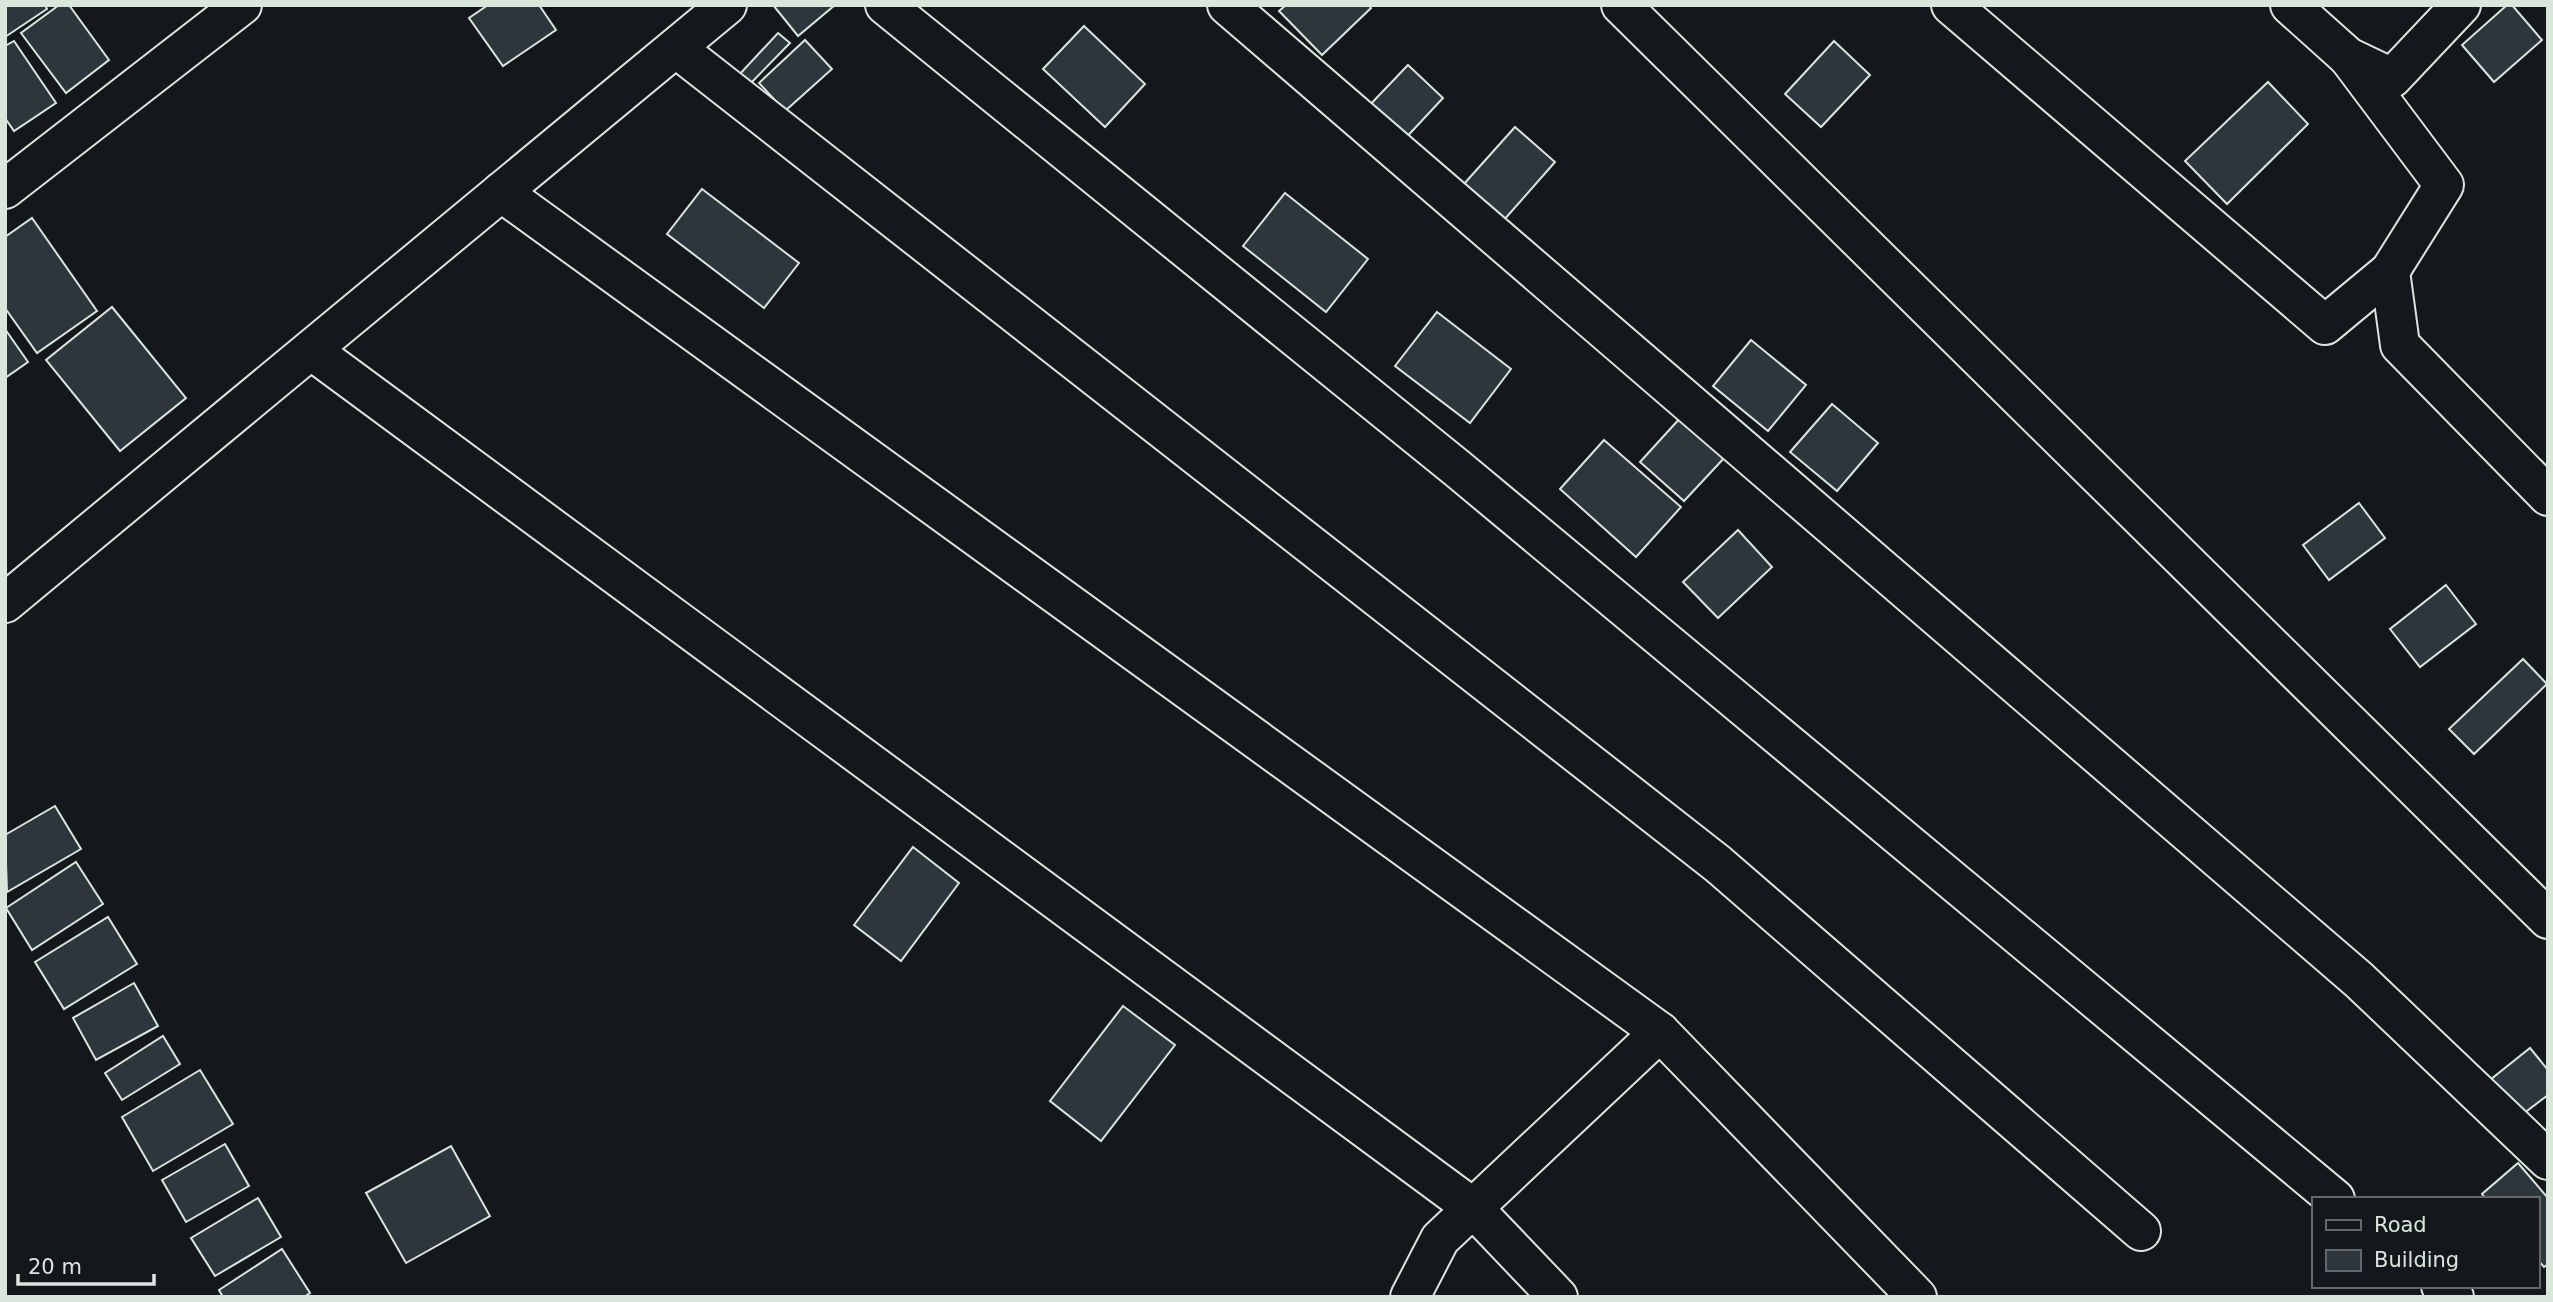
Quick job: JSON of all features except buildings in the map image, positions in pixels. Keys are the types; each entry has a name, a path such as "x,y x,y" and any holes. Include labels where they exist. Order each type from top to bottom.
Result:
{"street":[{"path":"5,190 242,5"},
{"path":"5,603 726,5"},
{"path":"885,5 1469,478 2333,1197"},
{"path":"1227,5 2359,980 2548,1160"},
{"path":"1620,5 2548,919"},
{"path":"1951,5 2325,325 2390,271 2444,184 2348,57 2290,5"},
{"path":"2348,57 2392,78 2461,5"},
{"path":"676,48 1718,864 2141,1231"},
{"path":"500,192 1660,1032 1917,1297"},
{"path":"2390,271 2400,345 2548,496"},
{"path":"311,350 1473,1208 1558,1297"},
{"path":"1410,1297 1440,1239 1660,1032"}]}
